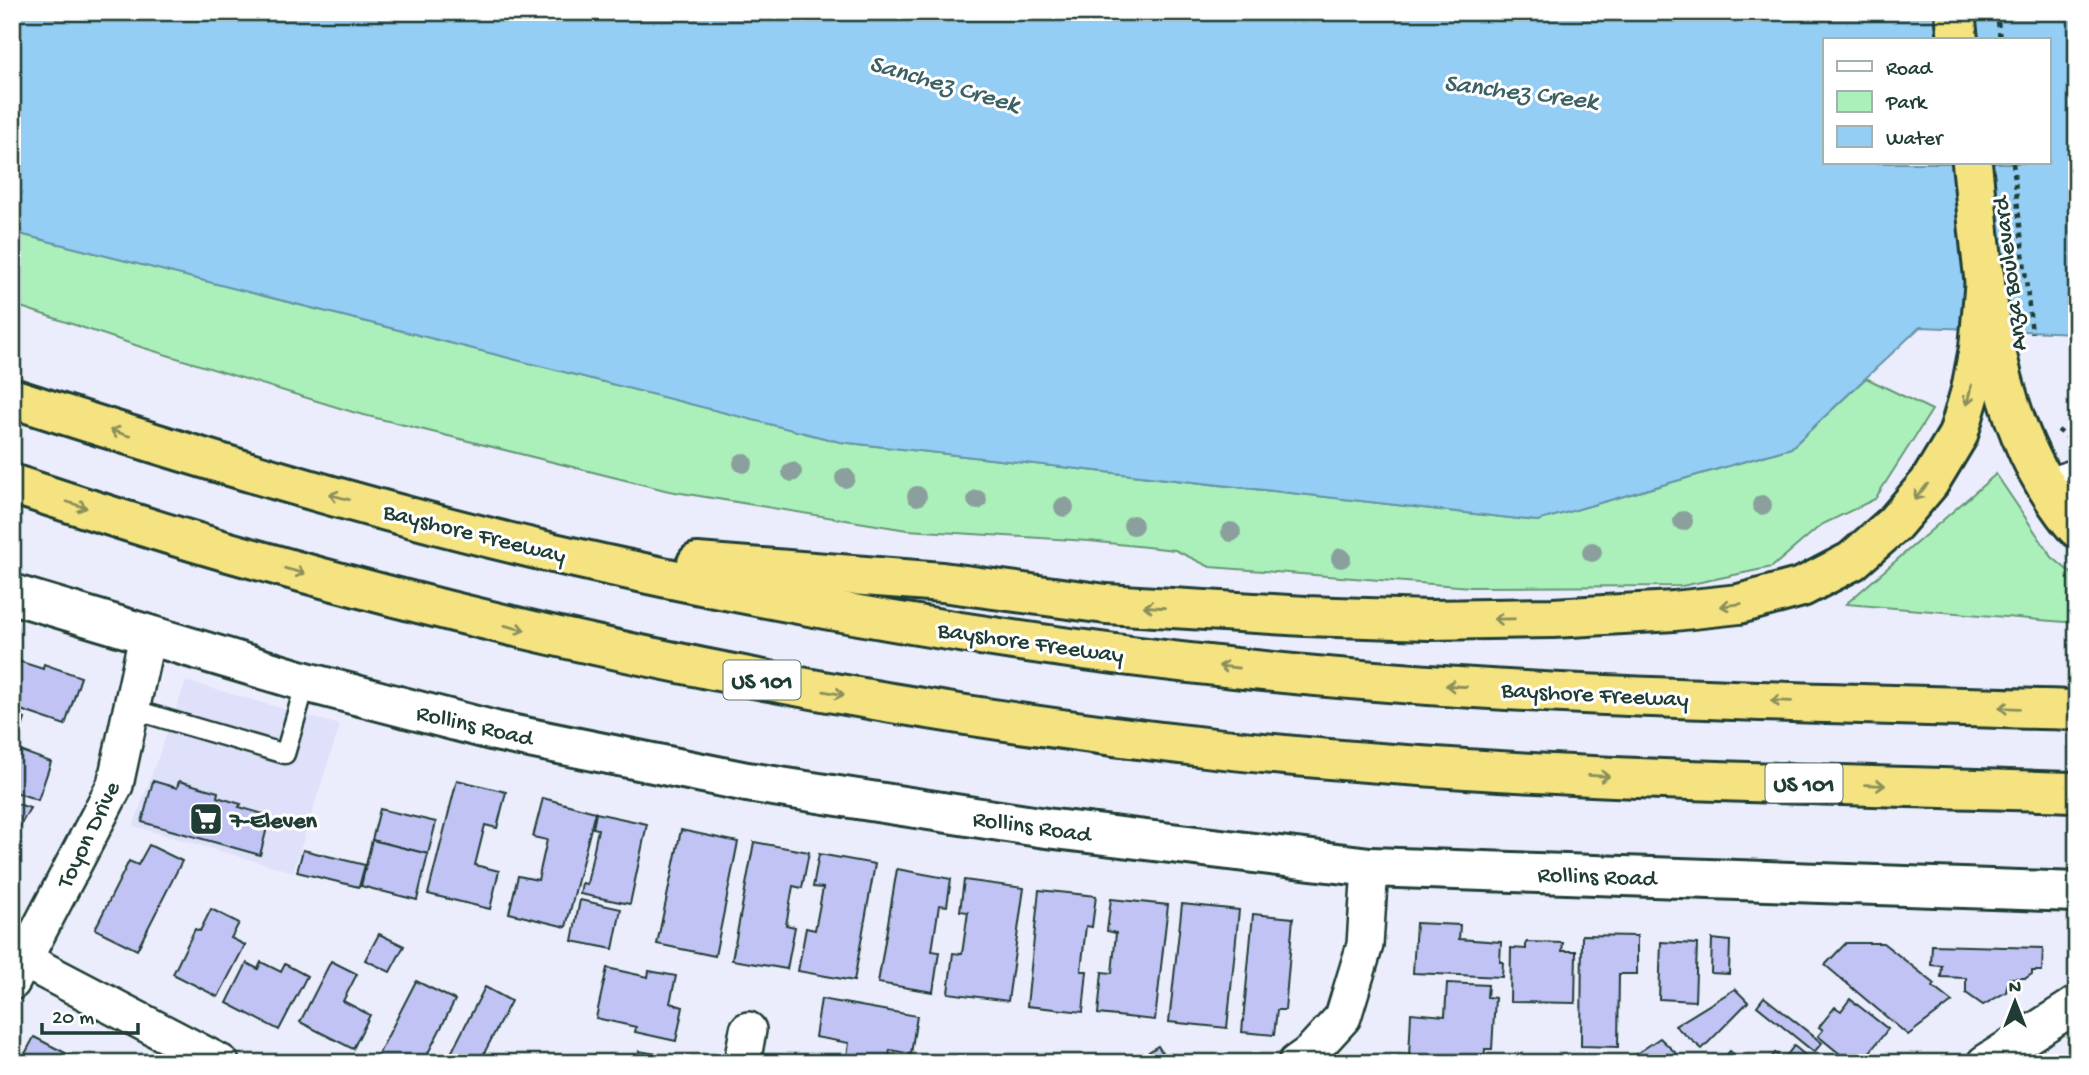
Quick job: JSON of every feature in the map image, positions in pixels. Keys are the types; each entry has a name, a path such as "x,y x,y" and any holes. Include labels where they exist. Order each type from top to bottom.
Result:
{"highway":[{"path":"1955,12 1958,38"},
{"path":"1972,164 1985,279 1996,347 2021,437 2059,473 2077,528"},
{"path":"547,552 942,582 1106,604 1292,615 1429,620 1553,618 1674,611 1738,604 1802,587 1852,561 1894,524 1929,483 1958,435 1971,390 1979,348 1985,279"},
{"name":"Bayshore Freeway","path":"12,398 280,481 547,552 684,582 873,617 1095,651 1374,681 1527,691 2077,710"},
{"name":"US 101","path":"12,484 250,558 519,629 795,687 931,710 1214,748 1478,770 1634,778 2077,792"}],"street":[{"name":"Rollins Road","path":"12,594 306,682 495,731 747,782 1046,828 1370,867 2077,892"},
{"name":"Toyon Drive","path":"18,971 114,785 147,636"},
{"path":"1296,1063 1310,1053 1343,1017 1365,945 1370,867"},
{"path":"18,971 220,1063"},
{"path":"1985,1063 2077,1004"}],"lane":[{"path":"131,709 285,754 306,682"}],"path":[{"path":"1997,12 2000,38"},
{"name":"Anza Boulevard","path":"2013,164 2033,346"}],"shaded area":[{"path":"186,681 340,725 293,872 133,826"}],"green space":[{"path":"12,232 840,442 1537,521 1791,448 1866,378 1932,410 1875,499 1821,525 1772,567 1682,586 1471,587 1210,567 1175,550 1089,541 907,530 669,491 356,413 12,304"},
{"path":"1996,474 2052,557 2077,578 2077,623 1846,604"}],"water":[{"name":"Sanchez Creek","path":"12,12 2077,12 2077,333 1920,327 1791,448 1537,521 840,442 12,232"}],"building":[{"path":"12,659 43,669 44,664 81,677 65,725 12,707"},
{"path":"12,715 25,719 15,749 51,762 38,800 12,791"},
{"path":"457,780 506,792 497,828 485,825 475,865 499,871 490,909 428,894"},
{"name":"7-Eleven","path":"153,781 177,788 179,781 218,792 217,797 270,816 260,855 142,822"},
{"path":"543,798 595,812 566,927 509,913 518,876 538,880 547,840 533,837"},
{"path":"12,802 30,808 12,840"},
{"path":"380,809 436,822 428,854 372,840"},
{"path":"596,813 647,824 630,904 580,894 582,883 587,884 598,829 593,828"},
{"path":"681,830 738,842 715,956 657,944"},
{"path":"372,840 428,854 417,900 361,886"},
{"path":"754,842 809,852 802,888 793,886 786,925 795,927 787,969 732,960"},
{"path":"149,845 182,861 137,950 95,929 129,861 138,865"},
{"path":"303,850 365,865 359,887 297,872"},
{"path":"819,854 875,864 854,981 798,971 806,928 815,930 823,888 813,887"},
{"path":"897,869 951,879 947,906 939,905 932,951 939,952 933,992 878,983"},
{"path":"964,880 1024,888 1008,1001 948,993 953,953 962,954 968,912 960,911"},
{"path":"1039,890 1096,896 1092,927 1086,926 1081,971 1087,971 1083,1012 1027,1006"},
{"path":"1111,899 1168,905 1155,1020 1098,1014 1102,972 1112,973 1116,933 1107,931"},
{"path":"580,900 621,909 613,949 572,941"},
{"path":"1182,904 1239,910 1227,1028 1169,1022"},
{"path":"211,909 239,923 231,938 245,945 218,997 173,974 195,929 200,931"},
{"path":"1253,914 1293,918 1285,1010 1277,1010 1274,1035 1242,1032"},
{"path":"1416,923 1460,925 1459,939 1501,942 1502,977 1413,973"},
{"path":"379,934 404,946 390,972 365,960"},
{"path":"1582,935 1637,936 1637,974 1619,974 1618,1047 1581,1046"},
{"path":"1712,939 1730,941 1729,974 1711,973"},
{"path":"1526,942 1563,943 1562,951 1576,951 1575,1003 1510,1002 1511,948 1526,949"},
{"path":"1661,942 1697,944 1695,1001 1659,999"},
{"path":"1846,943 1883,943 1935,984 1933,987 1952,1002 1908,1035 1825,965"},
{"path":"1932,945 2043,948 2042,971 2032,971 2026,978 2009,978 2006,992 1983,1005 1966,993 1966,978 1941,977 1942,966 1931,965"},
{"path":"331,961 357,974 343,1001 370,1015 353,1049 300,1022"},
{"path":"261,962 281,972 285,964 307,976 279,1030 227,1003 247,963 258,969"},
{"path":"607,968 648,977 649,971 676,976 670,1003 683,1007 676,1041 635,1032 636,1027 596,1018"},
{"path":"416,981 455,1000 423,1063 374,1063"},
{"path":"1447,983 1488,985 1487,997 1495,998 1492,1049 1485,1049 1484,1061 1409,1057 1411,1013 1445,1016"},
{"path":"485,987 511,1001 479,1063 446,1063"},
{"path":"1735,989 1748,1002 1702,1049 1675,1026"},
{"path":"1764,997 1822,1043 1814,1052 1757,1006"},
{"path":"821,999 917,1016 911,1054 890,1050 888,1063 846,1063 849,1043 815,1037"},
{"path":"1850,999 1888,1029 1861,1063 1851,1063 1818,1036 1823,1030 1819,1027 1835,1007 1841,1011"},
{"path":"34,1037 79,1060 77,1063 20,1063"},
{"path":"1660,1038 1680,1057 1675,1063 1623,1063"},
{"path":"1158,1046 1169,1063 1132,1063"},
{"path":"1794,1046 1815,1063 1767,1063 1775,1053 1783,1060"},
{"path":"639,1051 678,1058 677,1063 637,1063"},
{"path":"1730,1051 1745,1063 1720,1063"}],"place":[{"name":"7-Eleven","path":"206,819"}]}
